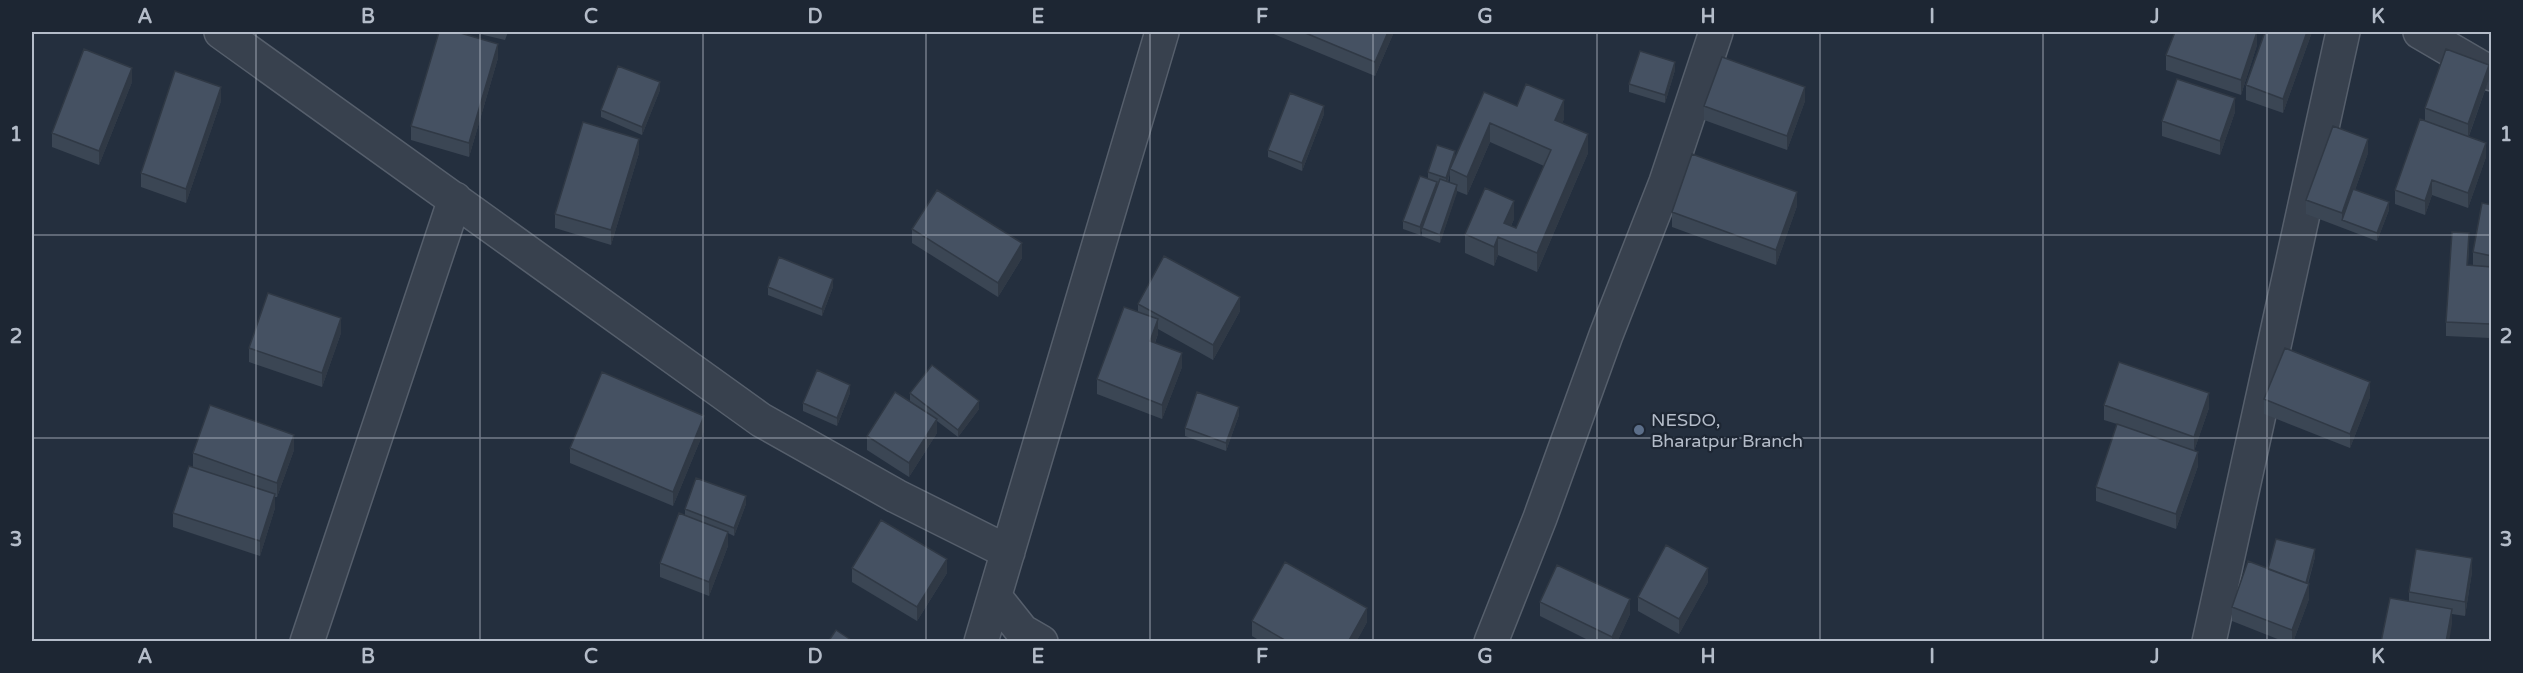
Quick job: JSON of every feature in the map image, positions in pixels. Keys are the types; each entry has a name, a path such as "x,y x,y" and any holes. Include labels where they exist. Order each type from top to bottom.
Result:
{"street":[{"path":"221,32 761,420 896,496 1008,552"},
{"path":"981,642 1162,32"},
{"path":"1491,642 1666,182 1716,32"},
{"path":"2209,642 2343,32"},
{"path":"2420,32 2492,74"},
{"path":"307,642 455,200"},
{"path":"995,597 1022,631 1041,642"}],"building":[{"path":"439,32 457,32 498,44 469,143 411,126"},
{"path":"1303,32 1388,32 1375,62"},
{"path":"2175,32 2257,32 2241,80 2166,55"},
{"path":"2265,32 2307,32 2283,99 2246,85"},
{"path":"84,49 132,68 99,151 52,133"},
{"path":"2446,49 2489,65 2468,124 2425,108"},
{"path":"1640,51 1675,62 1665,95 1629,84"},
{"path":"1722,57 1805,87 1787,136 1704,106"},
{"path":"618,66 660,82 642,127 601,110"},
{"path":"175,71 221,87 186,189 141,173"},
{"path":"2177,79 2235,98 2220,141 2162,121"},
{"path":"1526,84 1564,100 1555,120 1588,134 1537,253 1498,237 1494,247 1465,234 1485,188 1514,201 1504,223 1516,228 1551,150 1490,123 1467,177 1450,169 1484,92 1517,106"},
{"path":"1290,93 1324,106 1302,163 1268,150"},
{"path":"2420,119 2486,143 2468,193 2432,180 2425,201 2395,190"},
{"path":"583,122 639,139 611,230 555,214"},
{"path":"2333,126 2368,139 2342,213 2306,200"},
{"path":"1437,145 1455,151 1446,178 1428,172"},
{"path":"1692,154 1797,192 1776,250 1672,212"},
{"path":"1420,176 1437,182 1420,227 1403,221"},
{"path":"1440,179 1457,185 1440,235 1422,228"},
{"path":"2353,189 2389,202 2377,233 2342,220"},
{"path":"937,190 1022,243 998,283 912,229"},
{"path":"2482,203 2492,205 2492,256 2473,252"},
{"path":"2452,232 2469,233 2467,265 2492,267 2490,324 2446,322"},
{"path":"1164,256 1240,297 1213,345 1138,304"},
{"path":"779,257 833,279 822,309 768,287"},
{"path":"268,293 341,318 322,373 249,348"},
{"path":"1124,307 1158,319 1150,341 1182,353 1162,405 1097,379"},
{"path":"2285,348 2370,382 2350,434 2264,399"},
{"path":"2119,362 2209,393 2194,437 2104,405"},
{"path":"932,365 979,401 958,430 910,393"},
{"path":"817,370 850,385 837,418 803,403"},
{"path":"602,372 704,416 673,492 570,448"},
{"path":"895,392 937,419 909,463 867,436"},
{"path":"1197,392 1239,407 1226,443 1185,428"},
{"path":"210,405 294,435 277,483 193,453"},
{"path":"2117,424 2198,452 2176,514 2096,487"},
{"path":"189,466 275,494 260,541 173,513"},
{"path":"696,478 746,496 734,528 685,509"},
{"path":"679,513 728,532 709,582 660,563"},
{"path":"881,520 947,559 917,607 852,568"},
{"path":"2276,539 2315,549 2306,583 2268,569"},
{"path":"1666,545 1708,568 1679,619 1638,597"},
{"path":"2416,549 2472,558 2465,602 2409,592"},
{"path":"2248,561 2309,584 2292,630 2232,607"},
{"path":"1285,562 1367,608 1348,642 1288,642 1252,621"},
{"path":"1557,565 1630,599 1612,637 1540,602"},
{"path":"2390,598 2452,609 2446,642 2381,642"},
{"path":"836,630 854,642 828,642"}],"place":[{"name":"NESDO, Bharatpur Branch","path":"1639,430"}]}
